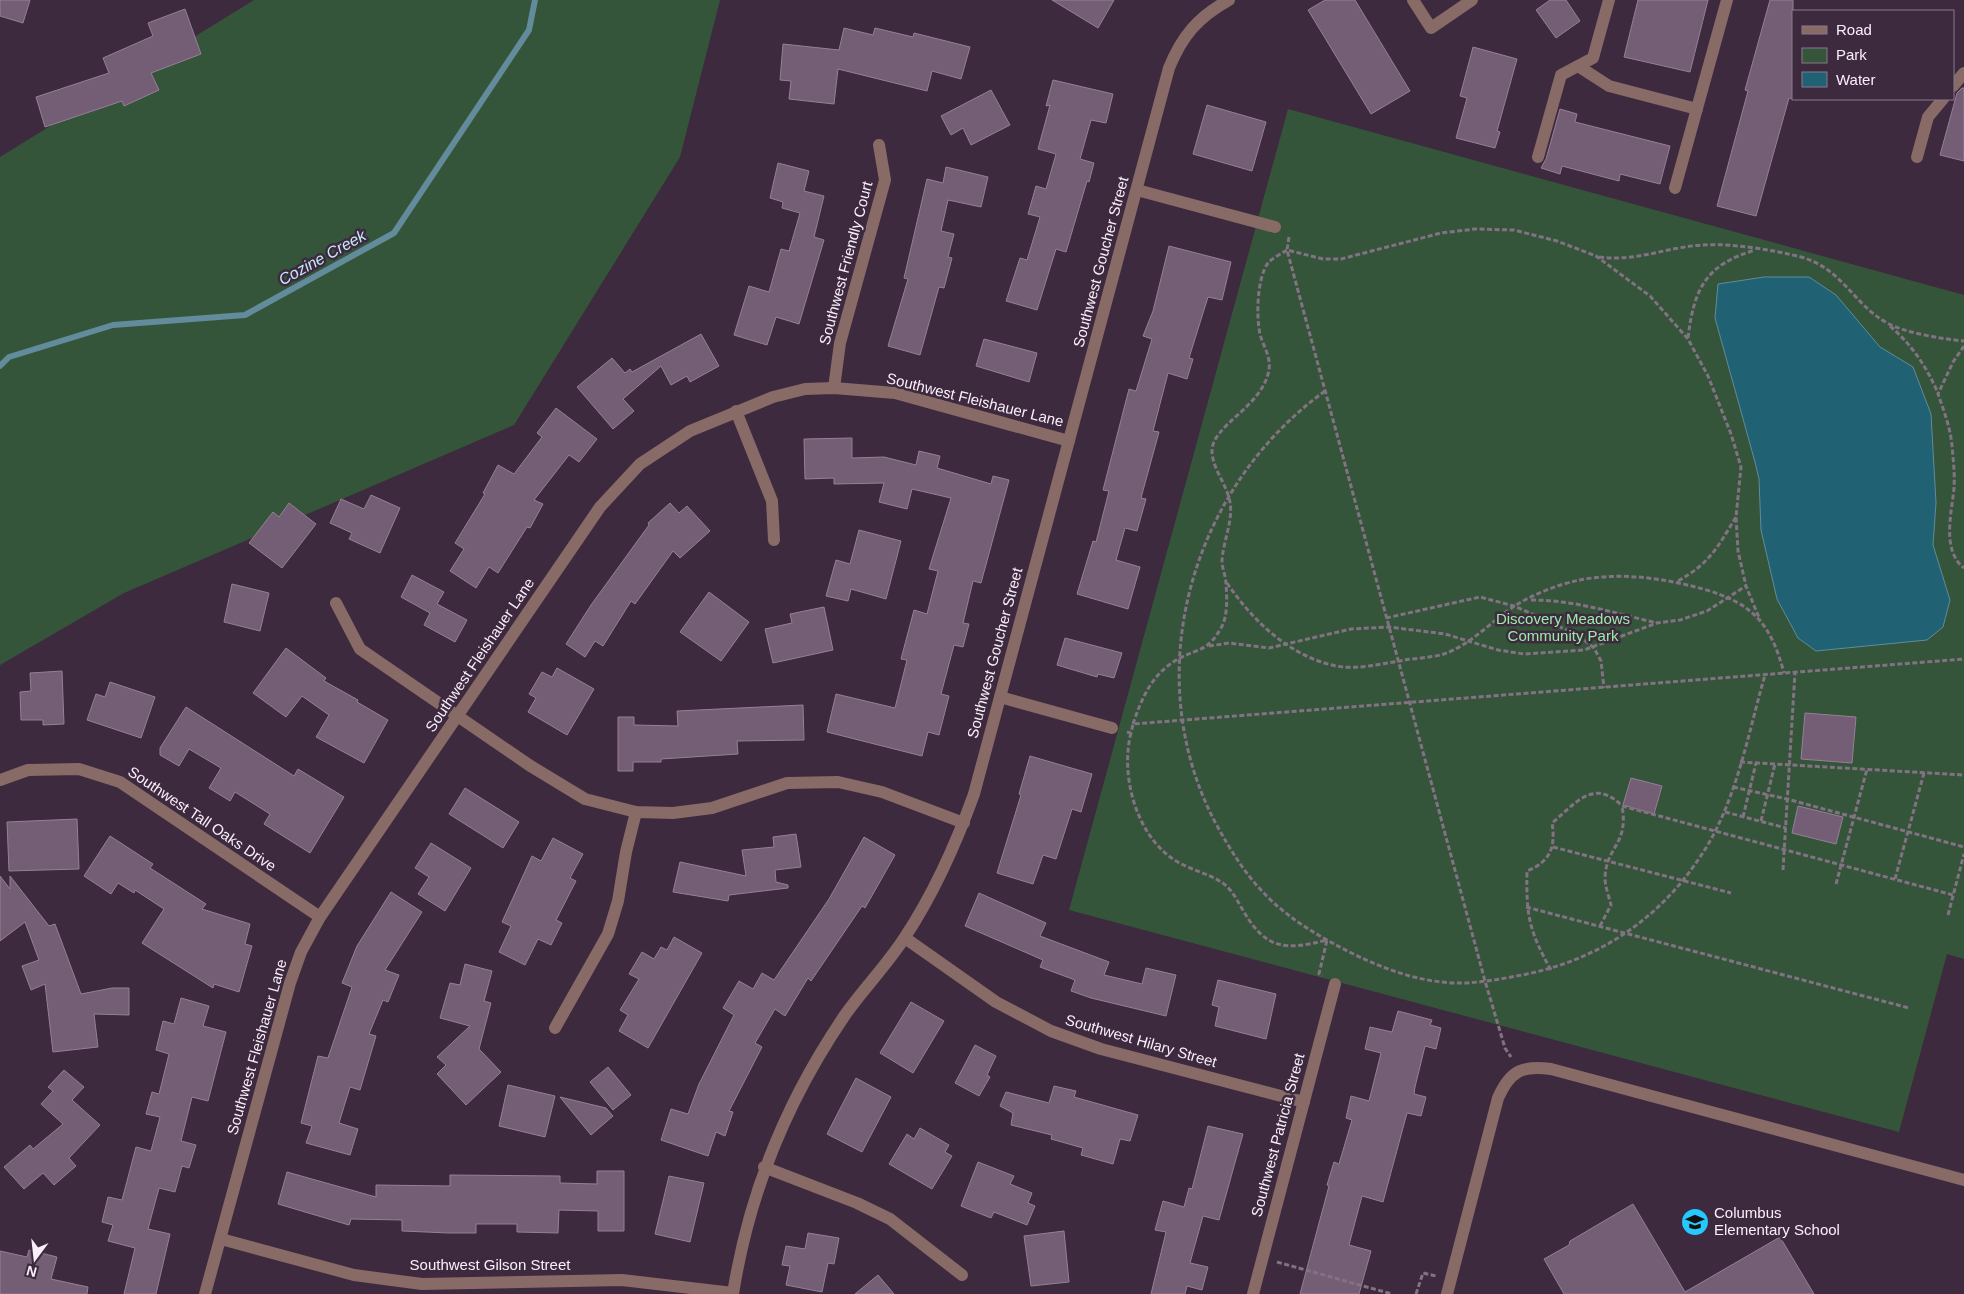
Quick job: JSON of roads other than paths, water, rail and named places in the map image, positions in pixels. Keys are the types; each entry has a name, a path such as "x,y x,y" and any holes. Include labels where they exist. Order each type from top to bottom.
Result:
{"street":[{"name":"Southwest Goucher Street","path":"733,1293 743,1235 764,1167 784,1120 813,1067 845,1015 905,938 941,875 964,823 1000,697 1169,68 1179,44 1209,11 1229,0"},
{"path":"1413,0 1431,28 1472,0"},
{"path":"1538,157 1561,75 1593,58 1609,0"},
{"path":"1675,188 1727,0"},
{"path":"1578,66 1609,86 1697,109"},
{"path":"1954,85 1964,73"},
{"path":"1917,157 1928,117 1942,100"},
{"name":"Southwest Friendly Court","path":"834,388 840,343 885,180 879,145"},
{"path":"1137,190 1274,226"},
{"name":"Southwest Fleishauer Lane","path":"205,1294 290,983 301,952 320,917 600,508 640,464 690,431 773,397 805,389 834,388 895,393 1069,441"},
{"path":"736,411 772,502 774,540"},
{"path":"336,603 360,649 530,766 585,799 636,812 673,813 712,808 787,783 838,782 882,792 964,823"},
{"path":"1000,697 1112,728"},
{"name":"Southwest Tall Oaks Drive","path":"0,780 28,770 79,769 120,782 320,917"},
{"path":"555,1028 608,934 618,901 626,852 636,812"},
{"name":"Southwest Hilary Street","path":"905,938 996,1002 1051,1031 1101,1049 1304,1102"},
{"name":"Southwest Patricia Street","path":"1252,1294 1336,984"},
{"path":"1448,1294 1498,1098 1505,1082 1519,1070 1534,1066 1964,1180"},
{"path":"764,1167 858,1203 890,1219 962,1275"},
{"name":"Southwest Gilson Street","path":"221,1240 354,1275 422,1284 622,1280 733,1293"}],"water":[{"path":"1764,277 1809,277 1836,295 1880,347 1913,367 1931,414 1936,503 1933,545 1950,600 1943,627 1927,640 1816,651 1798,638 1777,599 1761,530 1759,479 1715,318 1718,284"}],"waterway":[{"name":"Cozine Creek","path":"0,366 9,357 113,325 245,315 394,233 529,30 535,0"}],"place":[{"name":"Columbus Elementary School","path":"1695,1222"}],"park label":[{"name":"Discovery Meadows Community Park","path":"1563,628"}]}
